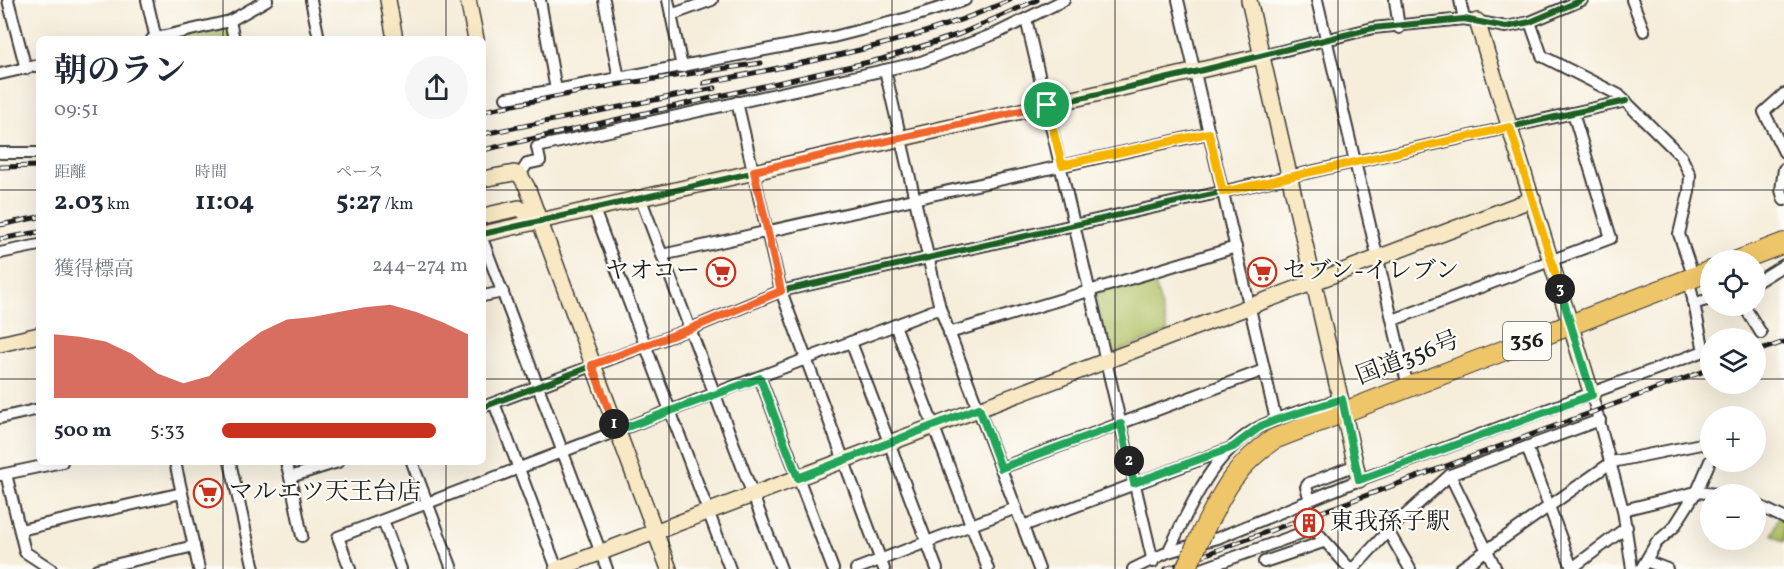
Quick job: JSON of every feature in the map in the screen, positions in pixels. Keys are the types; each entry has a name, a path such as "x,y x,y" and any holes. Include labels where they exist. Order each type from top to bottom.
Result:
{"highway":[{"path":"1766,250 1784,243"},
{"name":"国道356号","path":"1186,569 1227,484 1248,458 1274,439 1344,405 1408,387 1698,276"}],"street":[{"path":"8,0 26,69"},
{"path":"147,0 154,36"},
{"path":"168,36 230,21 267,0"},
{"path":"311,0 318,36"},
{"path":"388,0 394,36"},
{"path":"468,0 475,36"},
{"path":"540,0 556,90"},
{"path":"604,0 619,79"},
{"path":"668,0 682,68"},
{"path":"671,15 712,0"},
{"path":"506,98 682,68 833,37 930,5 965,0"},
{"path":"520,175 527,164 540,161 537,147 921,62 1026,19 1064,0"},
{"path":"1178,0 1276,420"},
{"path":"1242,0 1254,19"},
{"path":"1249,0 1358,473"},
{"path":"1254,0 1254,19"},
{"path":"1317,0 1408,387"},
{"path":"1395,0 1399,28"},
{"path":"1460,0 1471,20 1510,127 1552,261 1612,462 1627,527 1632,569"},
{"path":"486,233 640,196 1195,72 1373,28 1399,28 1471,20 1506,27 1530,22 1582,0"},
{"path":"1632,0 1644,31"},
{"path":"1026,19 1076,224 1153,562"},
{"path":"230,21 233,36"},
{"path":"1310,500 1306,487 1309,483 1358,473 1592,395 1704,351 1693,304 1698,276 1678,234 1689,192 1689,175 1681,156 1619,95 1542,56 1530,22"},
{"path":"0,74 36,66"},
{"path":"885,69 940,308 1039,569"},
{"path":"1784,94 1764,112 1784,152"},
{"path":"1533,199 557,569 519,468 488,405 690,329 781,291 1626,101"},
{"path":"737,102 781,291 882,564"},
{"path":"1393,320 1611,238 1573,113"},
{"path":"662,255 1209,133"},
{"path":"0,153 36,153"},
{"path":"1784,169 1780,190 1784,200"},
{"path":"486,178 514,173 520,175 536,208 537,220 669,569"},
{"path":"640,196 781,569"},
{"path":"593,207 730,569"},
{"path":"486,215 519,208 537,220"},
{"path":"0,254 36,246"},
{"path":"950,333 1236,247"},
{"path":"486,249 607,569"},
{"path":"1766,276 1784,265"},
{"path":"486,295 503,292"},
{"path":"1693,304 1700,302"},
{"path":"350,569 338,537 940,308"},
{"path":"895,325 988,569"},
{"path":"0,344 36,336"},
{"path":"851,342 937,569"},
{"path":"1001,468 1264,370"},
{"path":"760,378 833,569"},
{"path":"1168,552 1202,484 1233,447 1261,426 1276,420 1344,405"},
{"path":"0,418 36,410"},
{"path":"1203,569 1307,531 1316,531 1323,542 1351,569 1388,531 1450,475 1600,420"},
{"path":"1460,569 1612,462 1700,444"},
{"path":"1023,526 1233,447"},
{"path":"1527,447 1572,569 1627,527"},
{"path":"48,465 3,475 25,552 51,569"},
{"path":"176,465 199,569"},
{"path":"231,465 254,569"},
{"path":"287,465 302,536"},
{"path":"290,477 328,465"},
{"path":"413,465 452,569"},
{"path":"1667,569 1644,565 1656,543 1674,527 1696,492 1705,472"},
{"path":"1133,569 1153,562 1168,552 1218,538 1310,500 1358,473"},
{"path":"1450,475 1496,569"},
{"path":"1623,510 1700,492"},
{"path":"20,530 182,494"},
{"path":"856,569 882,564 927,542 1016,508"},
{"path":"1766,509 1784,518"},
{"path":"382,520 401,569"},
{"path":"1388,531 1410,569"},
{"path":"1258,548 1265,565 1323,542"},
{"path":"97,569 194,546"}],"green space":[{"path":"224,26 228,28 229,36 180,36"},
{"path":"1153,276 1168,332 1108,355 1094,293"},
{"path":"1779,515 1784,518 1784,542 1772,535"}],"railway":[{"path":"704,83 821,59 898,40 935,29 1010,0"},
{"path":"486,149 882,59 960,34 1037,0"},
{"path":"486,110 615,85 761,63"},
{"path":"486,133 715,88"},
{"path":"0,167 36,166"},
{"path":"0,225 36,218"},
{"path":"0,239 36,233"},
{"path":"1766,348 1784,342"},
{"path":"1166,569 1700,373"}],"cycle path":[{"path":"486,233 1195,72 1373,28 1464,19 1506,27 1530,22 1582,0"},
{"path":"486,406 690,329 781,291 1626,101"}],"place":[{"name":"ヤオコー","path":"721,272"},
{"name":"セブン-イレブン","path":"1262,272"},
{"name":"マルエツ天王台店","path":"208,493"},
{"name":"東我孫子駅","path":"1309,523"}],"route":[{"path":"1047,105 1062,165 1209,133 1223,192 1510,127 1592,395 1359,480 1342,399 1261,426 1233,447 1134,483 1121,424 1001,468 979,408 798,478 760,378 616,431 592,365 690,329 781,291 754,171 1047,105"}]}
